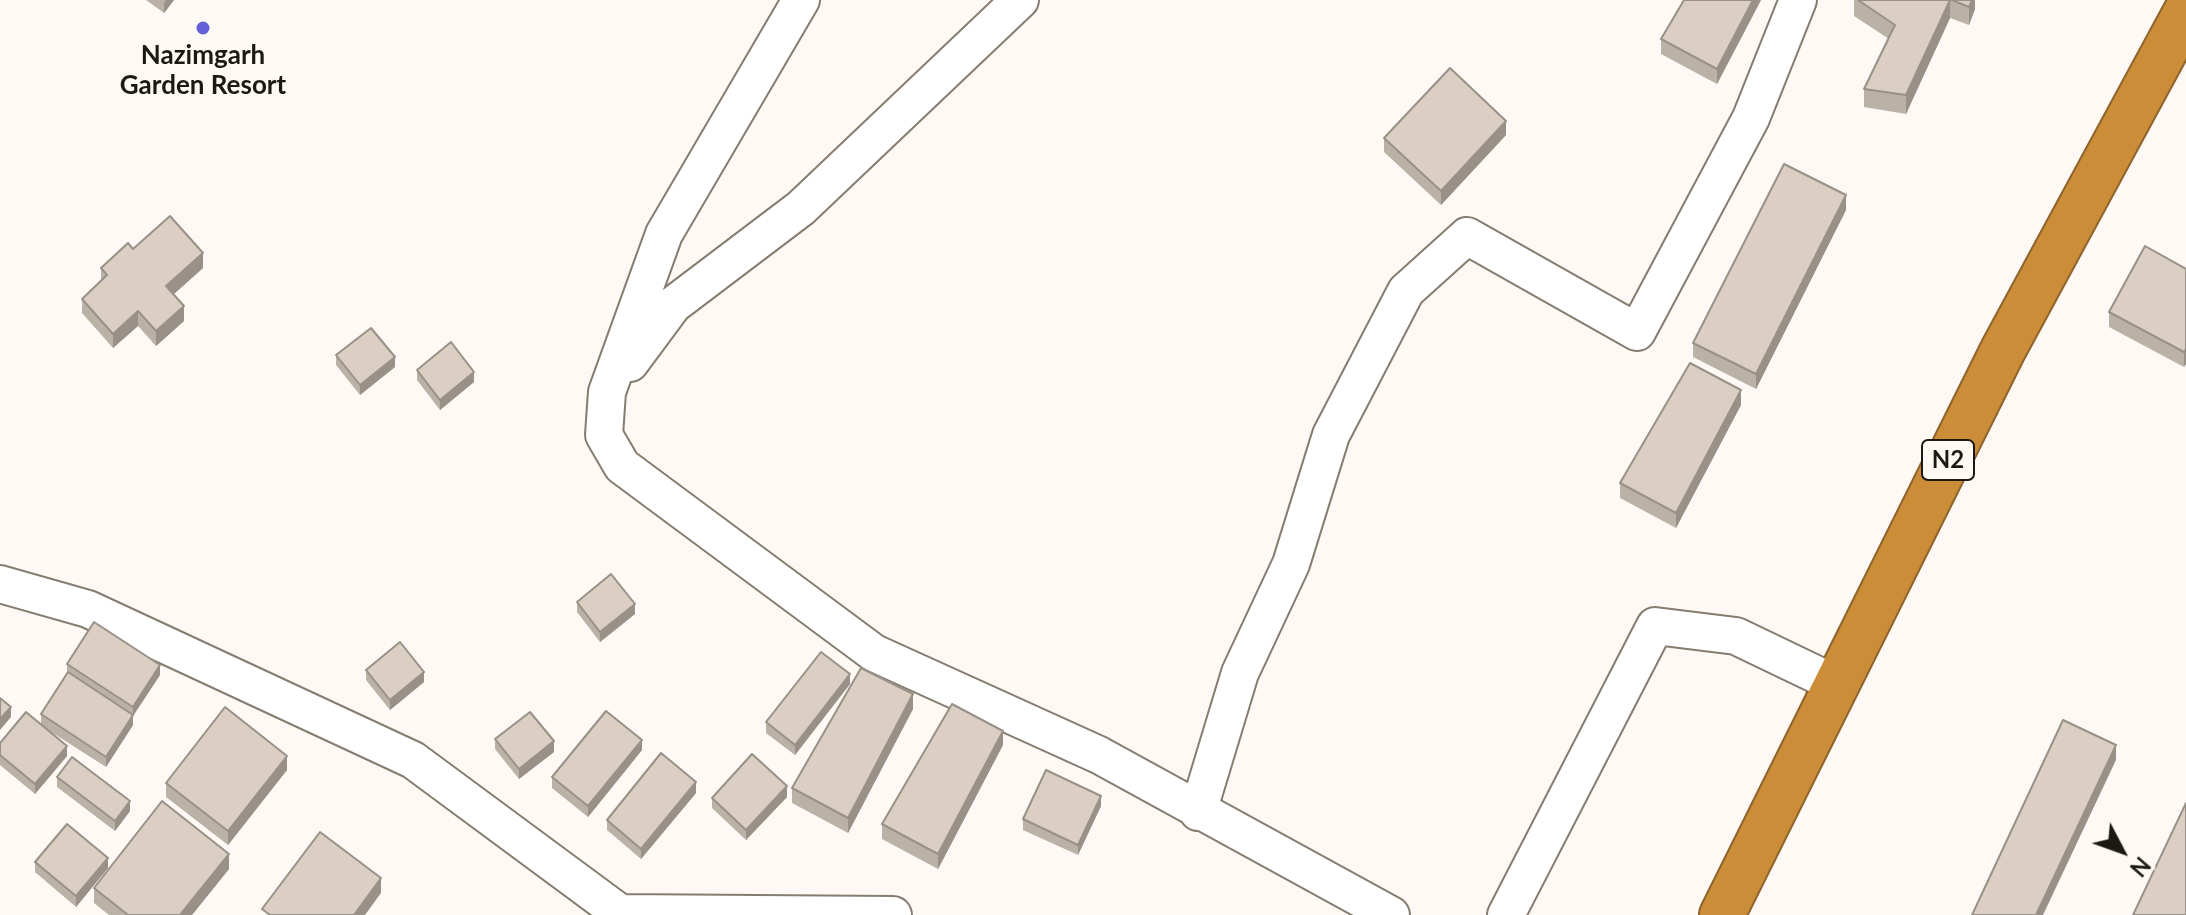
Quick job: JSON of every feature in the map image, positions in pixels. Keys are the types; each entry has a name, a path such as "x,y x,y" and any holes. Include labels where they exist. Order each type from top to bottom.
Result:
{"highway":[{"name":"N2","path":"1722,915 2003,350 2186,12"}],"street":[{"path":"801,0 780,30 664,234 607,392 604,435 622,466 874,653 1099,755 1198,812 1391,915"},
{"path":"607,392 673,305 801,208 1020,0"},
{"path":"1198,812 1240,673 1291,564 1331,435 1406,291 1467,236 1637,332 1751,118 1798,0"},
{"path":"0,584 88,609 413,760 620,913 893,915"},
{"path":"1506,915 1655,626 1736,636 1836,684"}],"building":[{"path":"1684,0 1753,0 1717,69 1661,39"},
{"path":"1858,0 1950,0 1906,95 1864,89 1895,25"},
{"path":"1952,0 1972,0 1969,7"},
{"path":"1450,68 1506,121 1441,191 1384,138"},
{"path":"1784,164 1846,195 1756,374 1693,343"},
{"path":"170,216 203,253 166,286 184,306 156,331 138,311 113,334 82,299 107,275 101,268 128,243 133,249"},
{"path":"2145,246 2186,269 2184,352 2109,312"},
{"path":"371,328 395,357 360,385 336,355"},
{"path":"451,342 474,372 440,400 417,370"},
{"path":"1690,363 1741,390 1676,513 1620,483"},
{"path":"611,574 635,604 600,632 577,602"},
{"path":"94,622 160,665 133,707 67,664"},
{"path":"400,642 424,672 390,700 366,670"},
{"path":"821,652 850,674 795,745 766,722"},
{"path":"861,668 913,694 848,818 792,788"},
{"path":"68,672 133,715 106,757 41,714"},
{"path":"0,698 11,707 0,719"},
{"path":"952,704 1003,731 938,854 882,824"},
{"path":"225,707 287,756 228,831 166,783"},
{"path":"606,711 642,740 588,806 552,777"},
{"path":"26,712 67,746 35,784 0,755 0,743"},
{"path":"530,712 554,741 519,769 495,739"},
{"path":"2063,720 2116,745 2036,915 1972,915"},
{"path":"661,753 696,782 641,849 607,820"},
{"path":"752,754 787,786 746,830 712,798"},
{"path":"72,757 130,801 115,821 57,777"},
{"path":"1046,770 1101,796 1078,845 1023,819"},
{"path":"162,801 229,854 180,915 128,915 94,888"},
{"path":"2186,803 2186,915 2133,915"},
{"path":"67,824 108,858 76,896 35,862"},
{"path":"320,832 381,878 354,915 270,915 262,909"}],"place":[{"name":"Nazimgarh Garden Resort","path":"203,28"}]}
